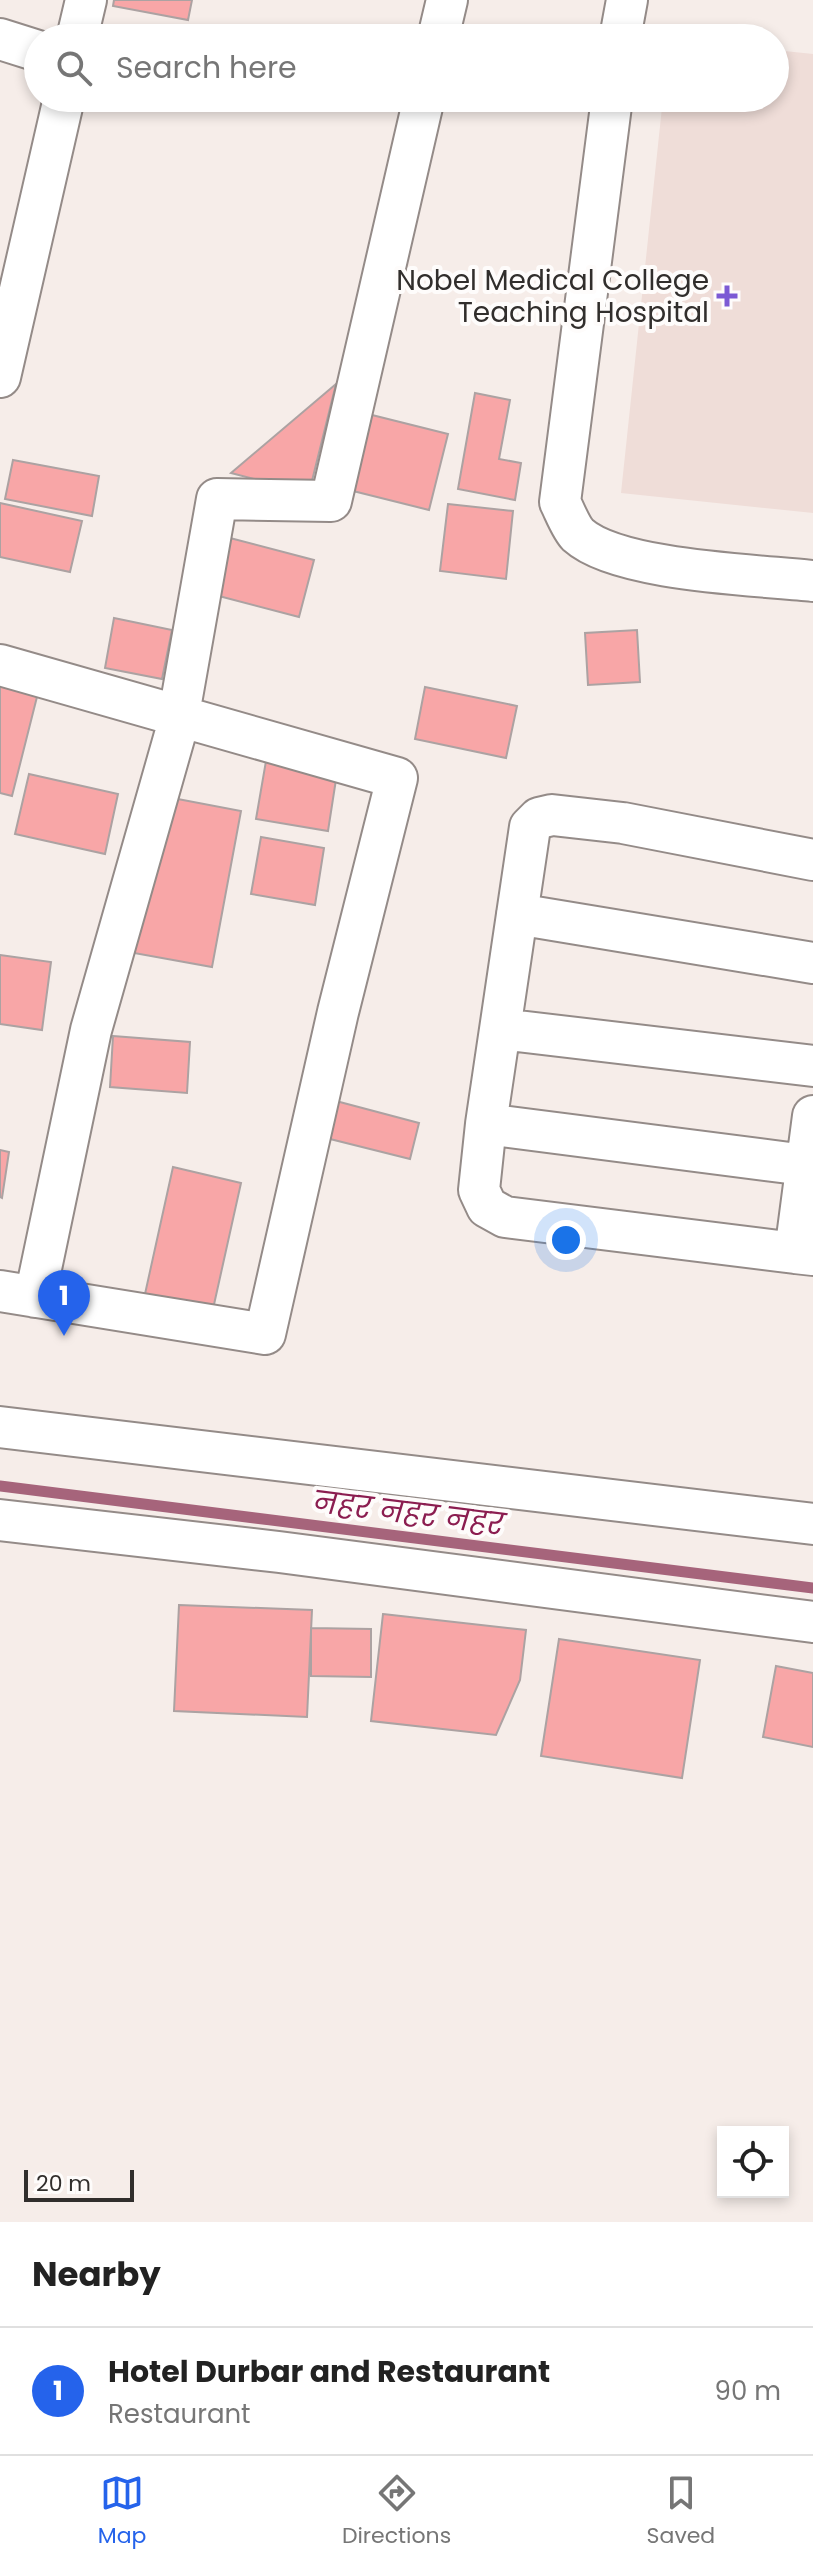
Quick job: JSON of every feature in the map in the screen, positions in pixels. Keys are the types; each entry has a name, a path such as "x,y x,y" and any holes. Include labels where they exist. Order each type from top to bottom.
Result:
{"street":[{"path":"80,24 86,0"},
{"path":"441,24 447,0"},
{"path":"623,24 627,0"},
{"path":"0,39 24,47"},
{"path":"0,377 61,112"},
{"path":"0,665 179,717 397,778 338,1012 265,1334 17,1294 179,717 217,499 331,501 421,112"},
{"path":"610,112 560,502 577,534 611,553 653,564 813,581"},
{"path":"813,860 623,823 552,815 539,818 530,827 479,1190 487,1207 505,1217 804,1254 805,1165 813,1116"},
{"path":"517,914 813,963"},
{"path":"501,1029 813,1066"},
{"path":"486,1124 805,1165"},
{"path":"0,1427 813,1524"},
{"path":"0,1520 279,1552 813,1622"}],"shaded area":[{"name":"Nobel Medical College Teaching Hospital","path":"789,51 813,54 813,513 621,493 662,112 789,112"}],"building":[{"path":"114,0 192,0 188,20 113,6"},
{"path":"336,384 309,493 231,473"},
{"path":"475,393 510,400 499,459 521,463 515,500 458,489"},
{"path":"372,415 448,434 429,510 353,491"},
{"path":"13,460 99,476 92,516 5,499"},
{"path":"0,503 82,521 70,572 0,557"},
{"path":"448,504 513,511 506,579 440,571"},
{"path":"230,538 314,560 299,617 215,595"},
{"path":"114,618 172,630 162,679 105,668"},
{"path":"637,630 640,682 588,685 585,633"},
{"path":"0,671 41,681 12,796 0,793"},
{"path":"425,687 517,706 506,758 415,739"},
{"path":"266,761 337,773 328,831 256,819"},
{"path":"29,774 118,794 105,854 15,834"},
{"path":"162,796 241,811 212,967 134,953"},
{"path":"261,837 324,848 315,905 251,894"},
{"path":"0,955 51,962 42,1030 0,1024"},
{"path":"113,1036 190,1042 187,1093 110,1087"},
{"path":"336,1101 419,1123 410,1159 326,1138"},
{"path":"0,1150 9,1152 2,1198 0,1197"},
{"path":"173,1167 241,1183 213,1309 145,1294"},
{"path":"179,1605 312,1610 307,1717 174,1711"},
{"path":"383,1614 526,1630 520,1680 496,1735 371,1721"},
{"path":"311,1628 371,1629 371,1677 311,1676"},
{"path":"559,1639 700,1660 682,1778 541,1756"},
{"path":"776,1666 813,1673 813,1747 763,1737"}],"waterway":[{"name":"नहर नहर नहर","path":"0,1486 813,1588"}],"place":[{"name":"Nobel Medical College Teaching Hospital","path":"727,296"},
{"name":"Hotel Durbar and Restaurant","path":"64,1336"}]}
